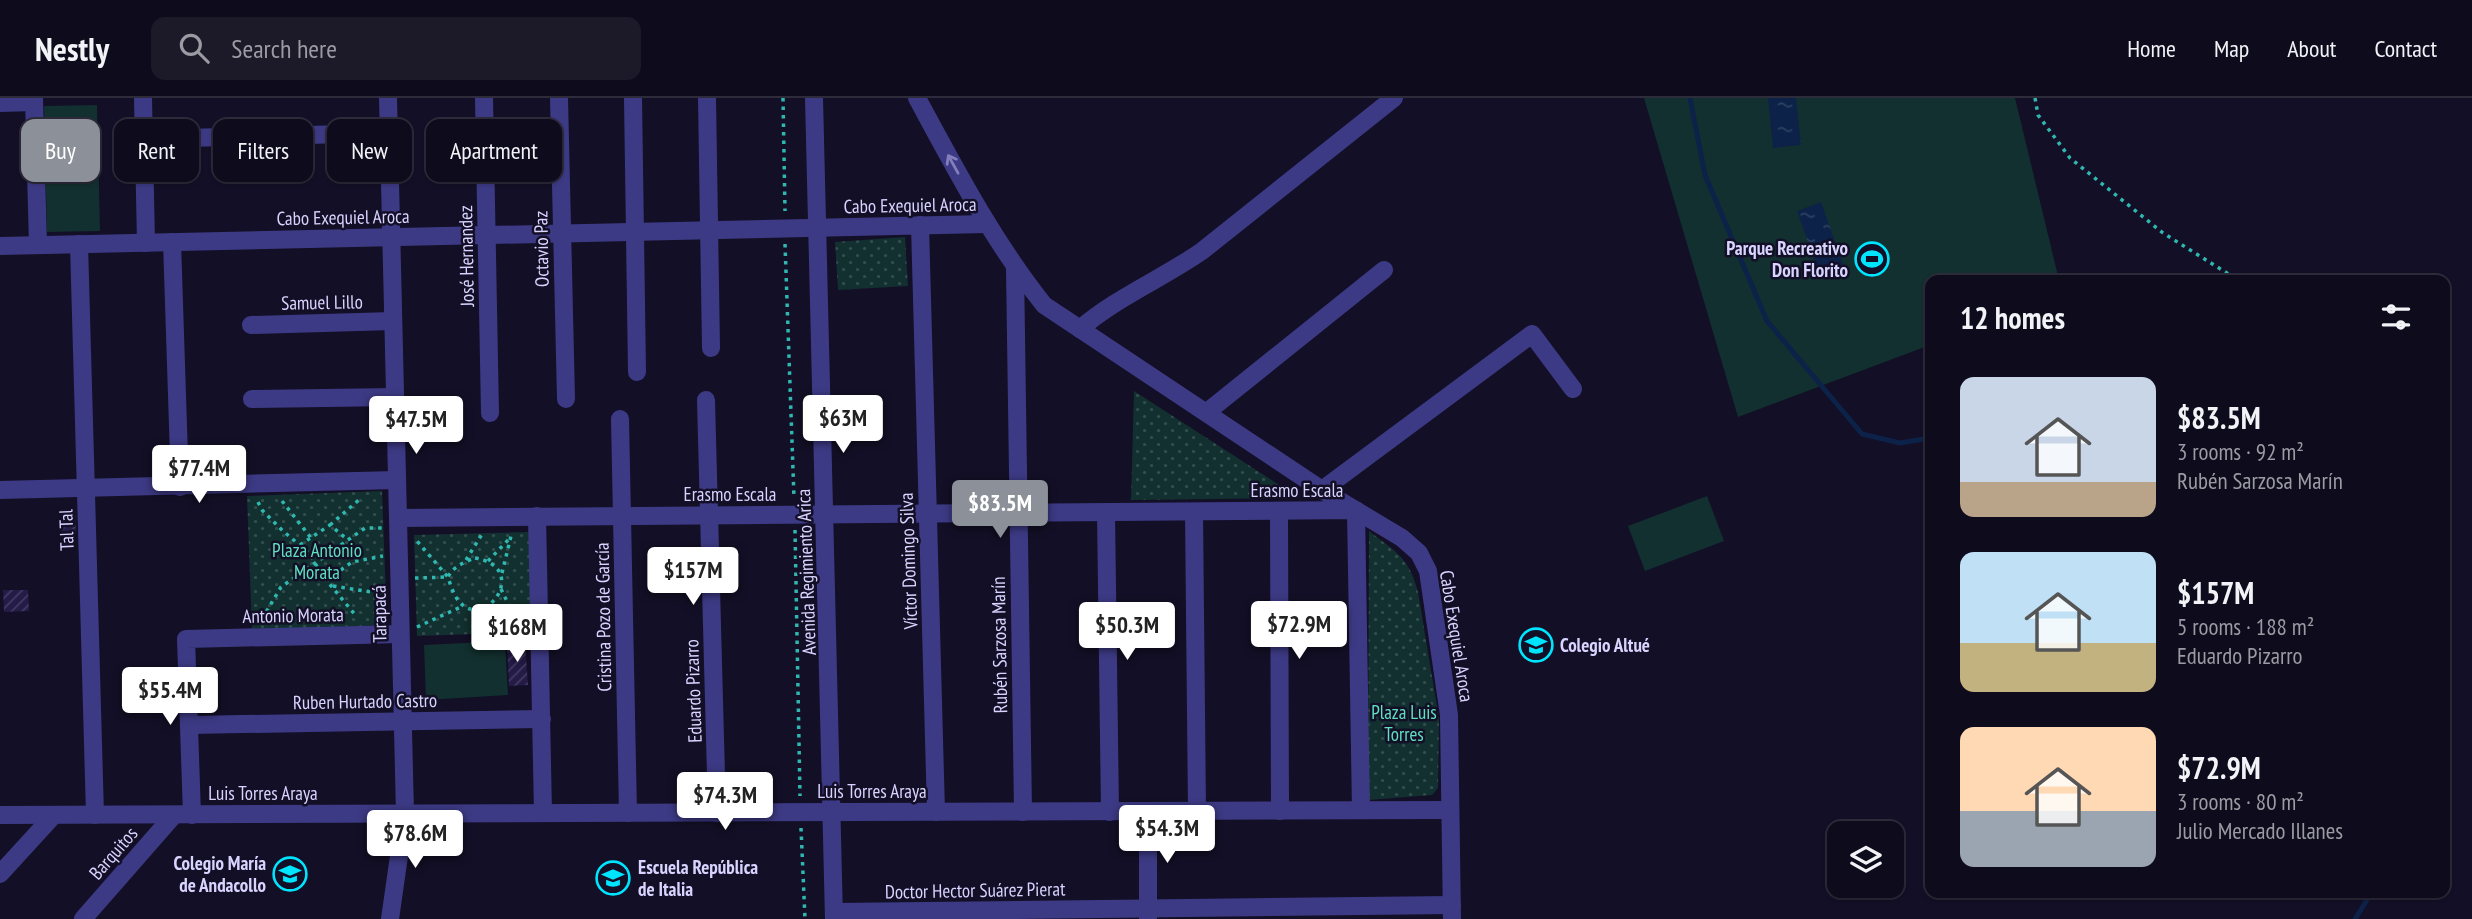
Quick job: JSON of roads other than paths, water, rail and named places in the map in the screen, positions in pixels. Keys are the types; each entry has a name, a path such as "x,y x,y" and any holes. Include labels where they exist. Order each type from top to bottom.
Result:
{"street":[{"path":"143,98 144,119"},
{"name":"Tarapacá","path":"388,98 389,119"},
{"name":"José Hernandez","path":"484,98 490,413"},
{"name":"Octavio Paz","path":"559,98 566,399"},
{"path":"633,98 638,372"},
{"path":"707,98 711,348"},
{"name":"Avenida Regimiento Arica","path":"814,98 834,916"},
{"path":"917,98 986,224"},
{"path":"1080,329 1118,300 1179,268 1394,98"},
{"path":"0,103 34,100 38,245"},
{"path":"199,138 327,135"},
{"path":"145,182 146,243"},
{"name":"Tarapacá","path":"390,182 404,814 390,919"},
{"name":"Cabo Exequiel Aroca","path":"0,246 986,224 1044,305 1322,490 1411,544 1419,553 1428,571 1449,715 1452,912"},
{"name":"Víctor Domingo Silva","path":"920,225 936,812"},
{"path":"172,242 180,487"},
{"name":"Tal Tal","path":"79,244 95,815"},
{"name":"Rubén Sarzosa Marín","path":"1015,268 1023,812"},
{"path":"1207,412 1384,270"},
{"name":"Samuel Lillo","path":"251,325 393,321"},
{"path":"1322,490 1532,334 1573,388"},
{"path":"252,399 395,397"},
{"name":"Eduardo Pizarro","path":"706,400 717,813"},
{"name":"Cristina Pozo de García","path":"621,419 628,813"},
{"path":"0,491 253,484 397,489"},
{"path":"1356,510 1361,810"},
{"name":"Erasmo Escala","path":"398,523 537,516 1356,510"},
{"path":"1279,511 1280,811"},
{"path":"1106,512 1110,811"},
{"path":"1194,512 1197,811"},
{"path":"537,516 543,813"},
{"name":"Antonio Morata","path":"189,725 186,639 400,634"},
{"name":"Ruben Hurtado Castro","path":"189,725 542,719"},
{"path":"183,815 189,725"},
{"name":"Luis Torres Araya","path":"0,815 1450,810"},
{"path":"1148,811 1148,914"},
{"path":"0,874 54,815"},
{"name":"Barquitos","path":"83,919 183,815"},
{"name":"Doctor Hector Suárez Pierat","path":"834,916 1452,912"}],"water":[{"path":"1768,98 1796,98 1801,145 1773,148"},
{"path":"1821,202 1844,267 1820,276 1797,211"}],"waterway":[{"path":"1690,98 1705,175 1767,321 1862,434 1900,443 1925,439"},
{"path":"2355,919 2368,898"}],"place":[{"name":"Parque Recreativo Don Florito","path":"1872,259"},
{"name":"Colegio Altué","path":"1536,645"},
{"name":"Colegio María de Andacollo","path":"290,874"},
{"name":"Escuela República de Italia","path":"613,878"}],"park label":[{"name":"Plaza Antonio Morata","path":"317,561"},
{"name":"Plaza Luis Torres","path":"1404,723"}]}
